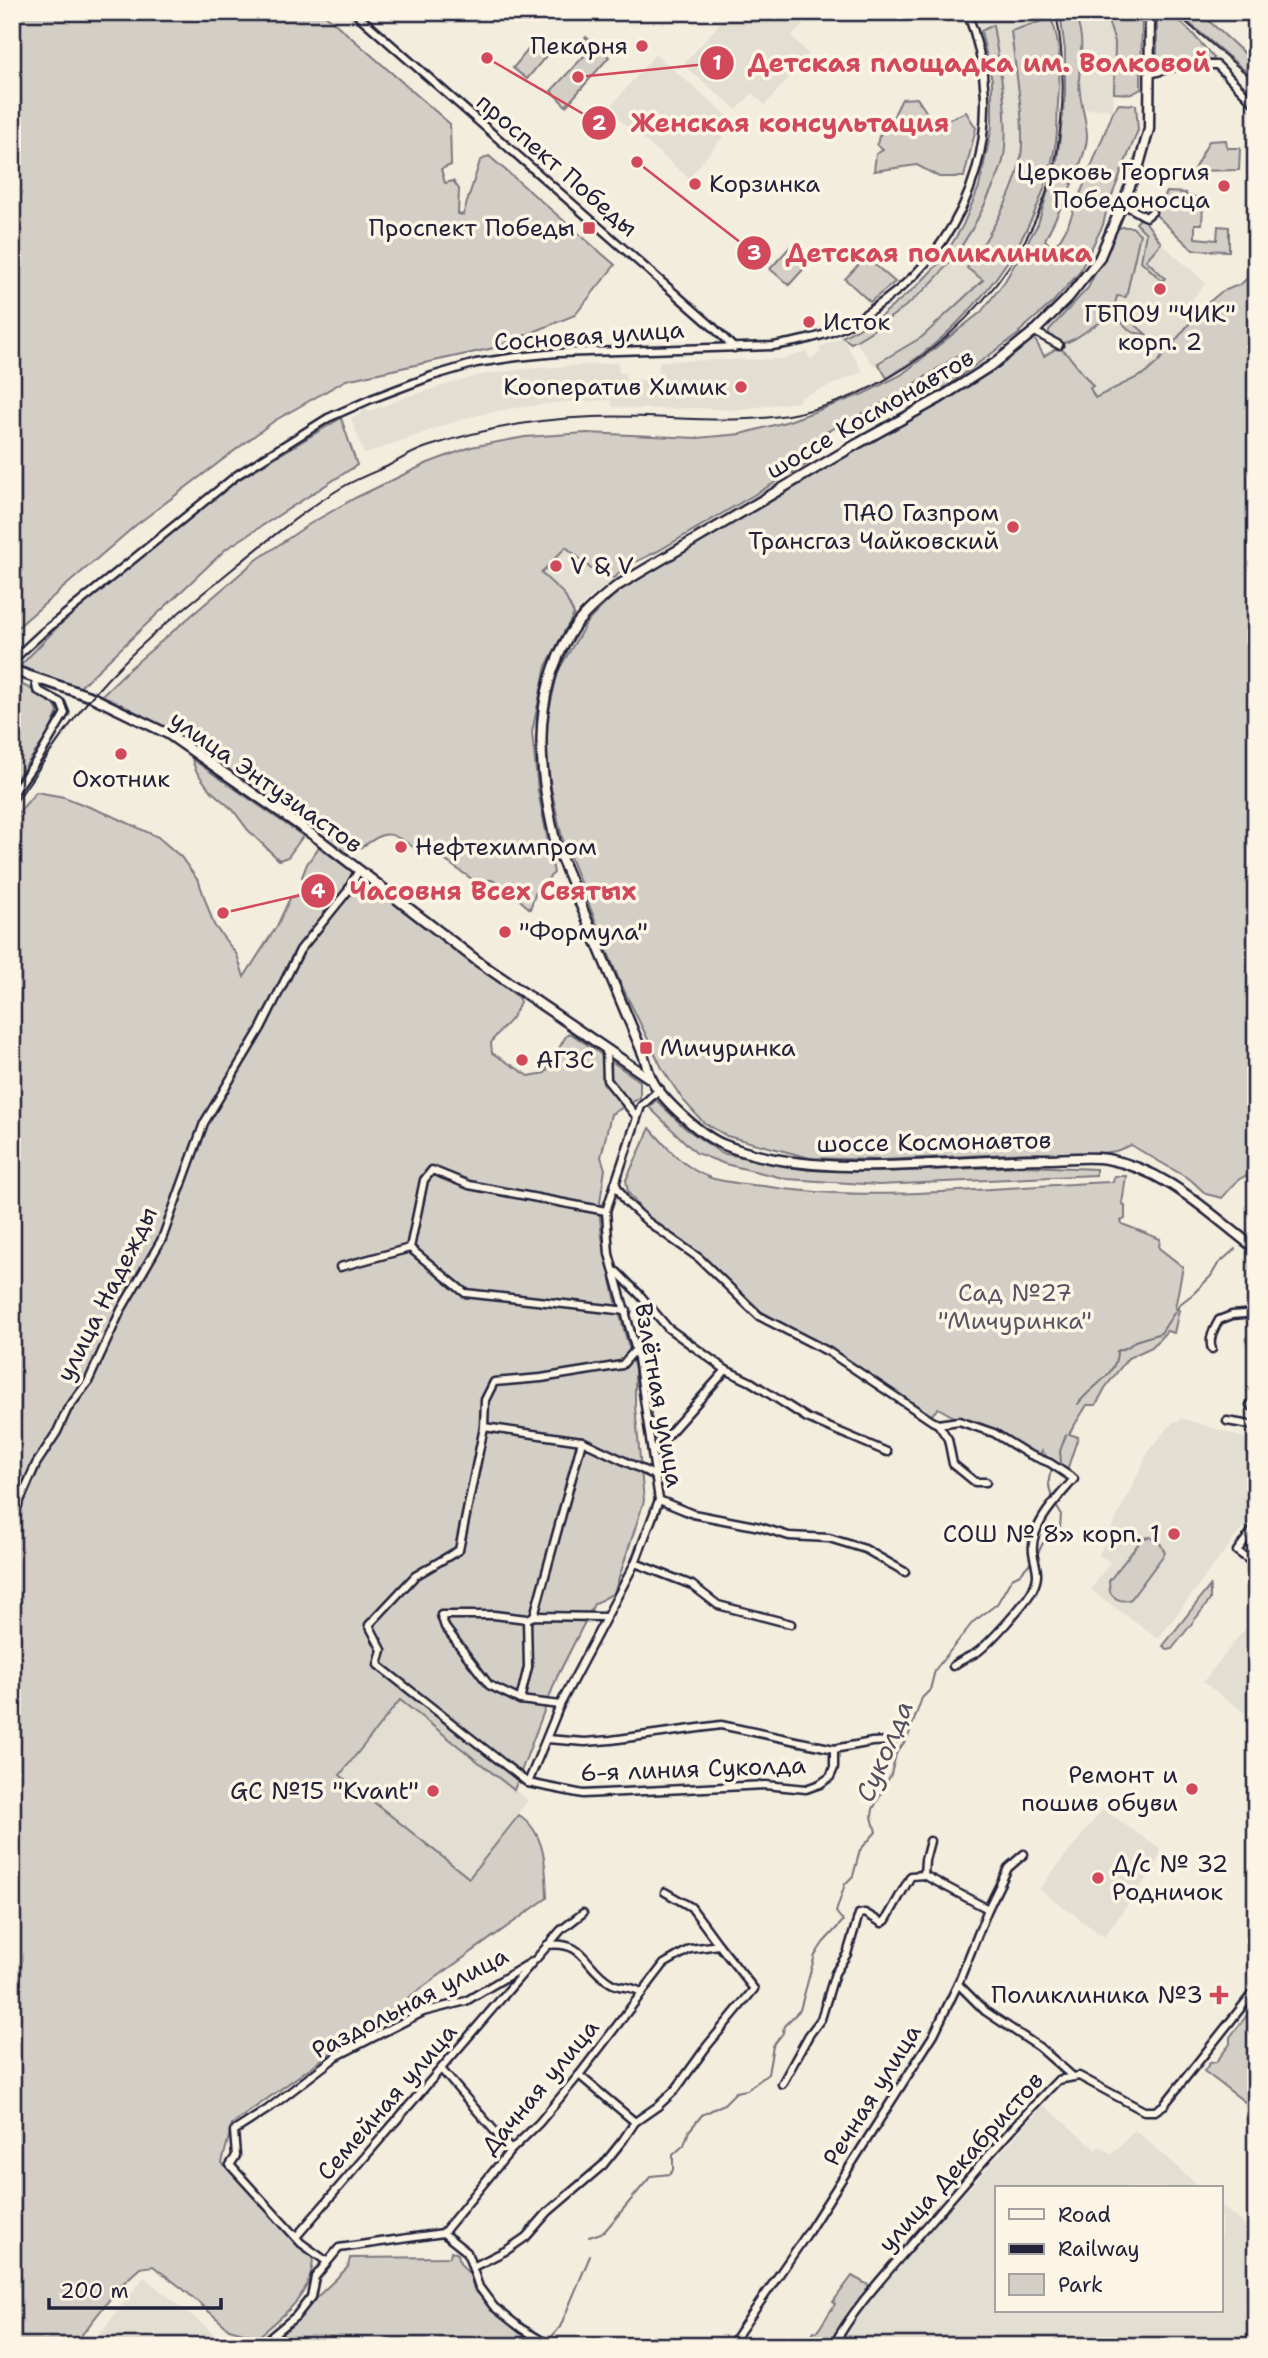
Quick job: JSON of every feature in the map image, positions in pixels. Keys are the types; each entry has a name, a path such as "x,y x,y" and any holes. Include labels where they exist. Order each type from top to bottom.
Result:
{"main road":[{"name":"шоссе Космонавтов","path":"1150,12 1149,129 1139,165 1099,259 1068,298 995,363 940,398 617,586 597,602 571,631 554,666 540,730 541,763 557,848 652,1080 692,1125 719,1143 803,1164 901,1166 1104,1158 1137,1166 1165,1179 1256,1249"},
{"name":"улица Энтузиастов","path":"12,670 92,697 168,734 359,870 480,963 652,1080"}],"street":[{"name":"проспект Победы","path":"354,12 734,348"},
{"name":"Сосновая улица","path":"12,661 41,633 236,475 328,418 364,402 432,376 476,363 557,353 772,346 805,340 841,328 871,311 905,285 947,236 973,182 985,139 986,111 977,37 967,12"},
{"path":"1150,74 1182,65 1217,65 1256,105"},
{"path":"1123,204 1146,217 1152,212"},
{"path":"1033,331 1059,345"},
{"path":"12,795 65,713 61,703 37,690 35,679"},
{"name":"улица Надежды","path":"12,1519 36,1464 57,1432 67,1410 88,1382 121,1310 162,1239 204,1123 261,1028 300,950 347,892 359,870"},
{"path":"606,1050 607,1080 637,1118"},
{"name":"Взлётная улица","path":"528,1783 559,1705 635,1563 659,1500 636,1349 609,1254 606,1211 641,1106 660,1089"},
{"path":"410,1248 424,1180 432,1170 469,1185 606,1211"},
{"path":"615,1183 626,1202 648,1222 699,1258 759,1316 829,1352 938,1424 948,1439 953,1464 975,1482 986,1482"},
{"path":"340,1267 410,1248"},
{"path":"410,1248 466,1293 627,1311"},
{"path":"615,1271 668,1328 726,1370 751,1382 807,1418 887,1452"},
{"path":"1212,1349 1212,1334 1219,1320 1232,1315 1256,1313"},
{"path":"528,1783 378,1665 382,1650 369,1625 415,1576 459,1550 484,1427 485,1400 494,1382 541,1378 622,1365 636,1349"},
{"path":"653,1452 726,1370"},
{"path":"938,1424 959,1421 994,1433 1074,1479 1052,1505 1035,1534 1033,1552 1038,1569 1033,1589 1012,1616 976,1653 966,1656 953,1666"},
{"path":"1227,1421 1256,1426"},
{"path":"484,1427 582,1441 656,1476"},
{"path":"520,1700 528,1667 530,1617 582,1441"},
{"path":"659,1500 693,1514 760,1527 789,1536 829,1538 865,1549 905,1572"},
{"path":"1256,1526 1237,1551 1256,1565"},
{"path":"635,1563 692,1585 718,1605 791,1624"},
{"path":"559,1705 520,1700 489,1685 445,1628 441,1615 606,1617"},
{"path":"547,1740 611,1740 721,1725 834,1749 892,1741"},
{"name":"6-я линия Суколда","path":"528,1783 583,1794 765,1785 806,1789 830,1777 834,1768 834,1749"},
{"path":"924,1875 930,1841"},
{"name":"Речная улица","path":"730,2346 807,2234 934,2034 1008,1868 1024,1854"},
{"path":"782,2084 821,2019 835,1973 847,1954 859,1914 865,1913 881,1923 886,1920 911,1877 924,1875 988,1909"},
{"path":"473,2267 526,2237 548,2213 603,2165 635,2122 676,2089 754,1989 691,1907 665,1892"},
{"name":"Раздольная улица","path":"296,2237 230,2165 236,2156 234,2131 268,2109 337,2056 423,2012 466,2001 535,1960 561,1930 583,1913"},
{"path":"547,1945 563,1943 574,1948 606,1980 642,1993"},
{"name":"Дачная улица","path":"443,2233 511,2150 539,2123 579,2075 664,1964 690,1949 719,1945"},
{"name":"Семейная улица","path":"296,2237 535,1960"},
{"path":"958,1984 985,2011 1039,2047 1072,2076"},
{"name":"улица Декабристов","path":"834,2346 852,2314 961,2187 1058,2080 1079,2076 1144,2111 1155,2111 1164,2105 1256,1989"},
{"path":"441,2069 511,2150"},
{"path":"579,2075 635,2122"},
{"path":"260,2346 296,2315 311,2297 315,2277 339,2248 443,2233 467,2252 479,2287 494,2307 522,2329 551,2346"},
{"path":"296,2237 326,2262"}],"shaded area":[{"path":"730,12 814,14 792,36 809,55 765,105 752,93 737,110 683,65"},
{"path":"975,12 1049,12 1051,18 1011,31 1020,106 1022,147 1018,166 1007,199 990,234 967,267 984,280 922,337 874,366 856,342 918,298 951,261 980,214 1002,166 1001,74 993,26 981,31"},
{"path":"1074,12 1105,12 1115,41 1113,112 1107,109 1085,109 1079,84 1079,26"},
{"path":"655,54 735,122 689,178 608,110"},
{"path":"1142,217 1161,243 1206,283 1192,299 1202,308 1146,373 1095,398 1044,356 1058,347 1130,231"},
{"path":"842,337 863,372 799,398 799,402 732,410 634,409 612,406 611,400 564,402 465,418 364,454 351,418 362,414 361,411 366,409 368,412 406,397 480,375 618,363 619,373 625,373 625,379 645,380 648,376 659,376 659,361 784,359 807,351 810,360 821,352 819,348"},
{"path":"566,547 598,575 615,578 574,614 564,594 541,573"},
{"name":"СОШ № 8» корп. 1","path":"1181,1418 1244,1438 1256,1449 1256,1510 1158,1639 1091,1590 1110,1562 1099,1555 1150,1449 1174,1421 1179,1422"},
{"path":"1256,1615 1256,1702 1246,1714 1203,1682"},
{"path":"399,1700 528,1800 469,1878 339,1775"},
{"name":"Д/с № 32 Родничок","path":"1103,1809 1161,1850 1156,1866 1104,1937 1039,1889"},
{"path":"1044,2105 1096,2150 1099,2146 1112,2154 1135,2130 1199,2186 995,2186 995,2312 1222,2312 1222,2206 1256,2235 1256,2311 1248,2306 1244,2310 1256,2320 1256,2346 837,2346 849,2321"},
{"path":"144,2277 229,2346 90,2346"}],"green space":[{"path":"15,12 322,12 450,124 451,165 441,169 445,183 453,181 459,189 458,214 463,215 480,161 489,156 615,265 575,315 494,348 346,380 274,421 136,525 12,632 12,16"},
{"path":"1060,12 1074,12 1080,32 1079,88 1087,135 1077,172 1045,240 1052,247 1067,227 1113,112 1119,104 1136,105 1138,130 1107,208 1103,225 1079,273 1052,303 1020,333 944,388 940,385 940,380 961,357 961,353 895,397 815,438 807,464 658,551 623,568 615,578 598,575 566,547 541,573 564,594 574,614 546,666 532,732 538,791 554,873 537,889 530,909 505,887 492,880 472,879 433,850 420,852 395,836 381,835 345,854 171,730 102,695 255,561 308,525 355,498 428,463 471,447 525,437 587,433 697,438 741,434 789,421 863,394 901,375 981,312 1005,281 1038,224 1057,161 1065,95 1065,51"},
{"path":"1105,12 1142,12 1141,89 1132,94 1114,93 1115,42"},
{"path":"1157,12 1170,12 1214,58 1211,63 1182,63 1157,67"},
{"path":"1176,12 1199,12 1256,64 1256,80"},
{"path":"1051,18 1059,60 1057,136 1048,177 1035,212 1018,245 973,307 917,358 887,378 878,363 922,337 983,280 967,268 1003,210 1016,177 1022,145 1011,31"},
{"path":"993,25 1006,134 1000,171 981,212 950,262 908,304 851,343 842,337 881,316 918,285 943,259 963,225 979,187 992,127 992,80 981,31"},
{"path":"586,37 609,57 566,106 551,91 588,52 581,44"},
{"path":"537,39 551,50 527,79 513,68"},
{"path":"917,98 935,125 966,112 976,128 964,177 939,177 917,165 874,171 876,154 883,150 877,145 879,136 885,129 890,128 902,99"},
{"path":"1226,140 1227,148 1240,148 1239,170 1193,171 1209,141"},
{"path":"1167,192 1186,193 1185,195 1189,196 1186,206 1189,210 1193,207 1191,196 1203,205 1202,224 1195,224 1195,238 1217,240 1218,226 1229,227 1229,251 1193,250 1155,214"},
{"path":"1142,217 1161,243 1146,260 1165,278 1162,281 1141,261 1146,233 1136,223"},
{"path":"1132,227 1140,234 1126,297 1117,296 1115,304 1121,310 1128,305 1133,312 1130,320 1146,334 1132,332 1118,319 1110,319 1060,344 1049,335 1049,330 1088,288 1117,229"},
{"path":"790,247 808,264 789,285 770,269"},
{"path":"866,257 895,282 870,302 845,279"},
{"path":"1256,270 1256,1170 1238,1180 1222,1198 1206,1194 1191,1180 1131,1145 1116,1151 1086,1155 1027,1153 882,1160 810,1158 727,1136 703,1122 683,1100 663,1070 619,980 562,837 551,788 544,732 558,671 587,622 616,593 1016,353 1034,338 1044,356 1059,347 1068,355 1093,386 1090,388 1095,398 1146,373 1202,308 1221,292 1241,284"},
{"path":"341,418 357,465 226,549 77,690 20,666 69,615 238,480"},
{"path":"12,680 52,699 58,712 48,735 12,784"},
{"path":"192,759 303,836 288,857 279,860 248,830 233,810 210,790 196,771"},
{"path":"36,792 64,797 115,817 158,837 181,857 199,882 214,925 237,955 244,977 277,926 290,898 323,892 302,877 319,847 518,997 520,1002 514,1015 491,1043 492,1053 529,1076 545,1073 570,1033 640,1081 640,1098 611,1114 601,1157 605,1169 599,1209 602,1237 615,1298 635,1369 635,1406 644,1501 614,1593 594,1604 557,1677 514,1790 400,1700 340,1775 469,1878 519,1815 535,1831 543,1852 547,1898 232,2124 222,2163 313,2257 312,2270 302,2293 287,2312 258,2337 229,2329 153,2266 140,2268 120,2286 73,2346 12,2346 12,820"},
{"path":"656,1100 685,1128 721,1153 808,1170 882,1172 1027,1166 1096,1169 1096,1175 879,1185 787,1179 725,1164 696,1153 649,1107"},
{"name":"Сад №27 \"Мичуринка\"","path":"650,1128 685,1163 711,1178 807,1191 850,1194 938,1192 1113,1182 1114,1176 1126,1176 1122,1204 1125,1205 1125,1219 1121,1221 1122,1224 1160,1239 1159,1248 1183,1267 1175,1308 1179,1310 1174,1333 1167,1331 1152,1347 1128,1358 1105,1388 1096,1405 1087,1405 1069,1434 1078,1437 1067,1470 1045,1458 1042,1451 1039,1456 983,1424 961,1421 938,1408 930,1417 829,1349 762,1312 701,1255 645,1215 628,1192 626,1180"},
{"path":"1150,1537 1159,1541 1165,1553 1131,1599 1119,1600 1110,1592 1109,1581 1143,1538"},
{"path":"1210,1586 1210,1600 1172,1649 1163,1646"},
{"path":"1256,2004 1256,2088 1245,2102 1204,2071 1210,2063 1216,2062 1230,2044 1230,2037"},
{"path":"451,2251 458,2254 460,2263 470,2275 474,2290 527,2337 517,2346 266,2346 348,2267 350,2258 450,2257"},
{"path":"852,2276 872,2287 845,2320 829,2346 806,2346 835,2304 833,2302"}],"waterway":[{"name":"Суколда","path":"1078,1404 1113,1368 1117,1351 1135,1341 1161,1333 1180,1304 1193,1294 1211,1276 1218,1264 1235,1249"},
{"name":"Суколда","path":"1057,1465 1061,1463 1060,1451 1066,1435"},
{"name":"Суколда","path":"1053,1468 1049,1483 1053,1499"},
{"name":"Суколда","path":"1036,1557 1044,1541 1060,1529 1061,1514 1055,1504"},
{"name":"Суколда","path":"589,2237 604,2232 651,2176 670,2174 673,2170 673,2155 684,2145 689,2131 702,2115 724,2104 736,2092 747,2090 768,2074 773,2046 783,2033 784,2026 800,2010 815,1955 843,1921 836,1912 845,1884 853,1876 860,1850 876,1832 873,1809 891,1774 896,1754 908,1737 922,1698 930,1690 935,1670 973,1622 997,1604 1012,1578 1020,1574 1032,1561"},
{"name":"Суколда","path":"548,2341 560,2327 590,2256"}],"railway":[{"path":"12,807 83,707 138,649 278,532 352,482 427,447 488,430 530,423 572,418 619,417 747,419 798,413 843,400 887,379 928,352 965,319 998,282 1025,241 1045,197 1057,151 1061,117 1062,64 1056,12"},
{"path":"1174,12 1256,82"}],"place":[{"name":"Пекарня","path":"642,46"},
{"name":"Женская консультация","path":"487,58"},
{"name":"Детская площадка им. Волковой","path":"578,77"},
{"name":"Детская поликлиника","path":"637,162"},
{"name":"Корзинка","path":"695,184"},
{"name":"Церковь Георгия Победоносца","path":"1224,186"},
{"name":"Проспект Победы","path":"589,228"},
{"name":"ГБПОУ \"ЧИК\" корп. 2","path":"1160,289"},
{"name":"Исток","path":"809,322"},
{"name":"Кооператив Химик","path":"741,387"},
{"name":"ПАО Газпром Трансгаз Чайковский","path":"1013,527"},
{"name":"V & V","path":"556,566"},
{"name":"Охотник","path":"121,754"},
{"name":"Нефтехимпром","path":"401,847"},
{"name":"Часовня Всех Святых","path":"223,913"},
{"name":"\"Формула\"","path":"505,932"},
{"name":"Мичуринка","path":"646,1048"},
{"name":"АГЗС","path":"522,1060"},
{"name":"СОШ № 8» корп. 1","path":"1174,1534"},
{"name":"Ремонт и пошив обуви","path":"1192,1789"},
{"name":"GC №15 \"Kvant\"","path":"433,1791"},
{"name":"Д/с № 32 Родничок","path":"1098,1878"},
{"name":"Поликлиника №3","path":"1219,1995"}]}
